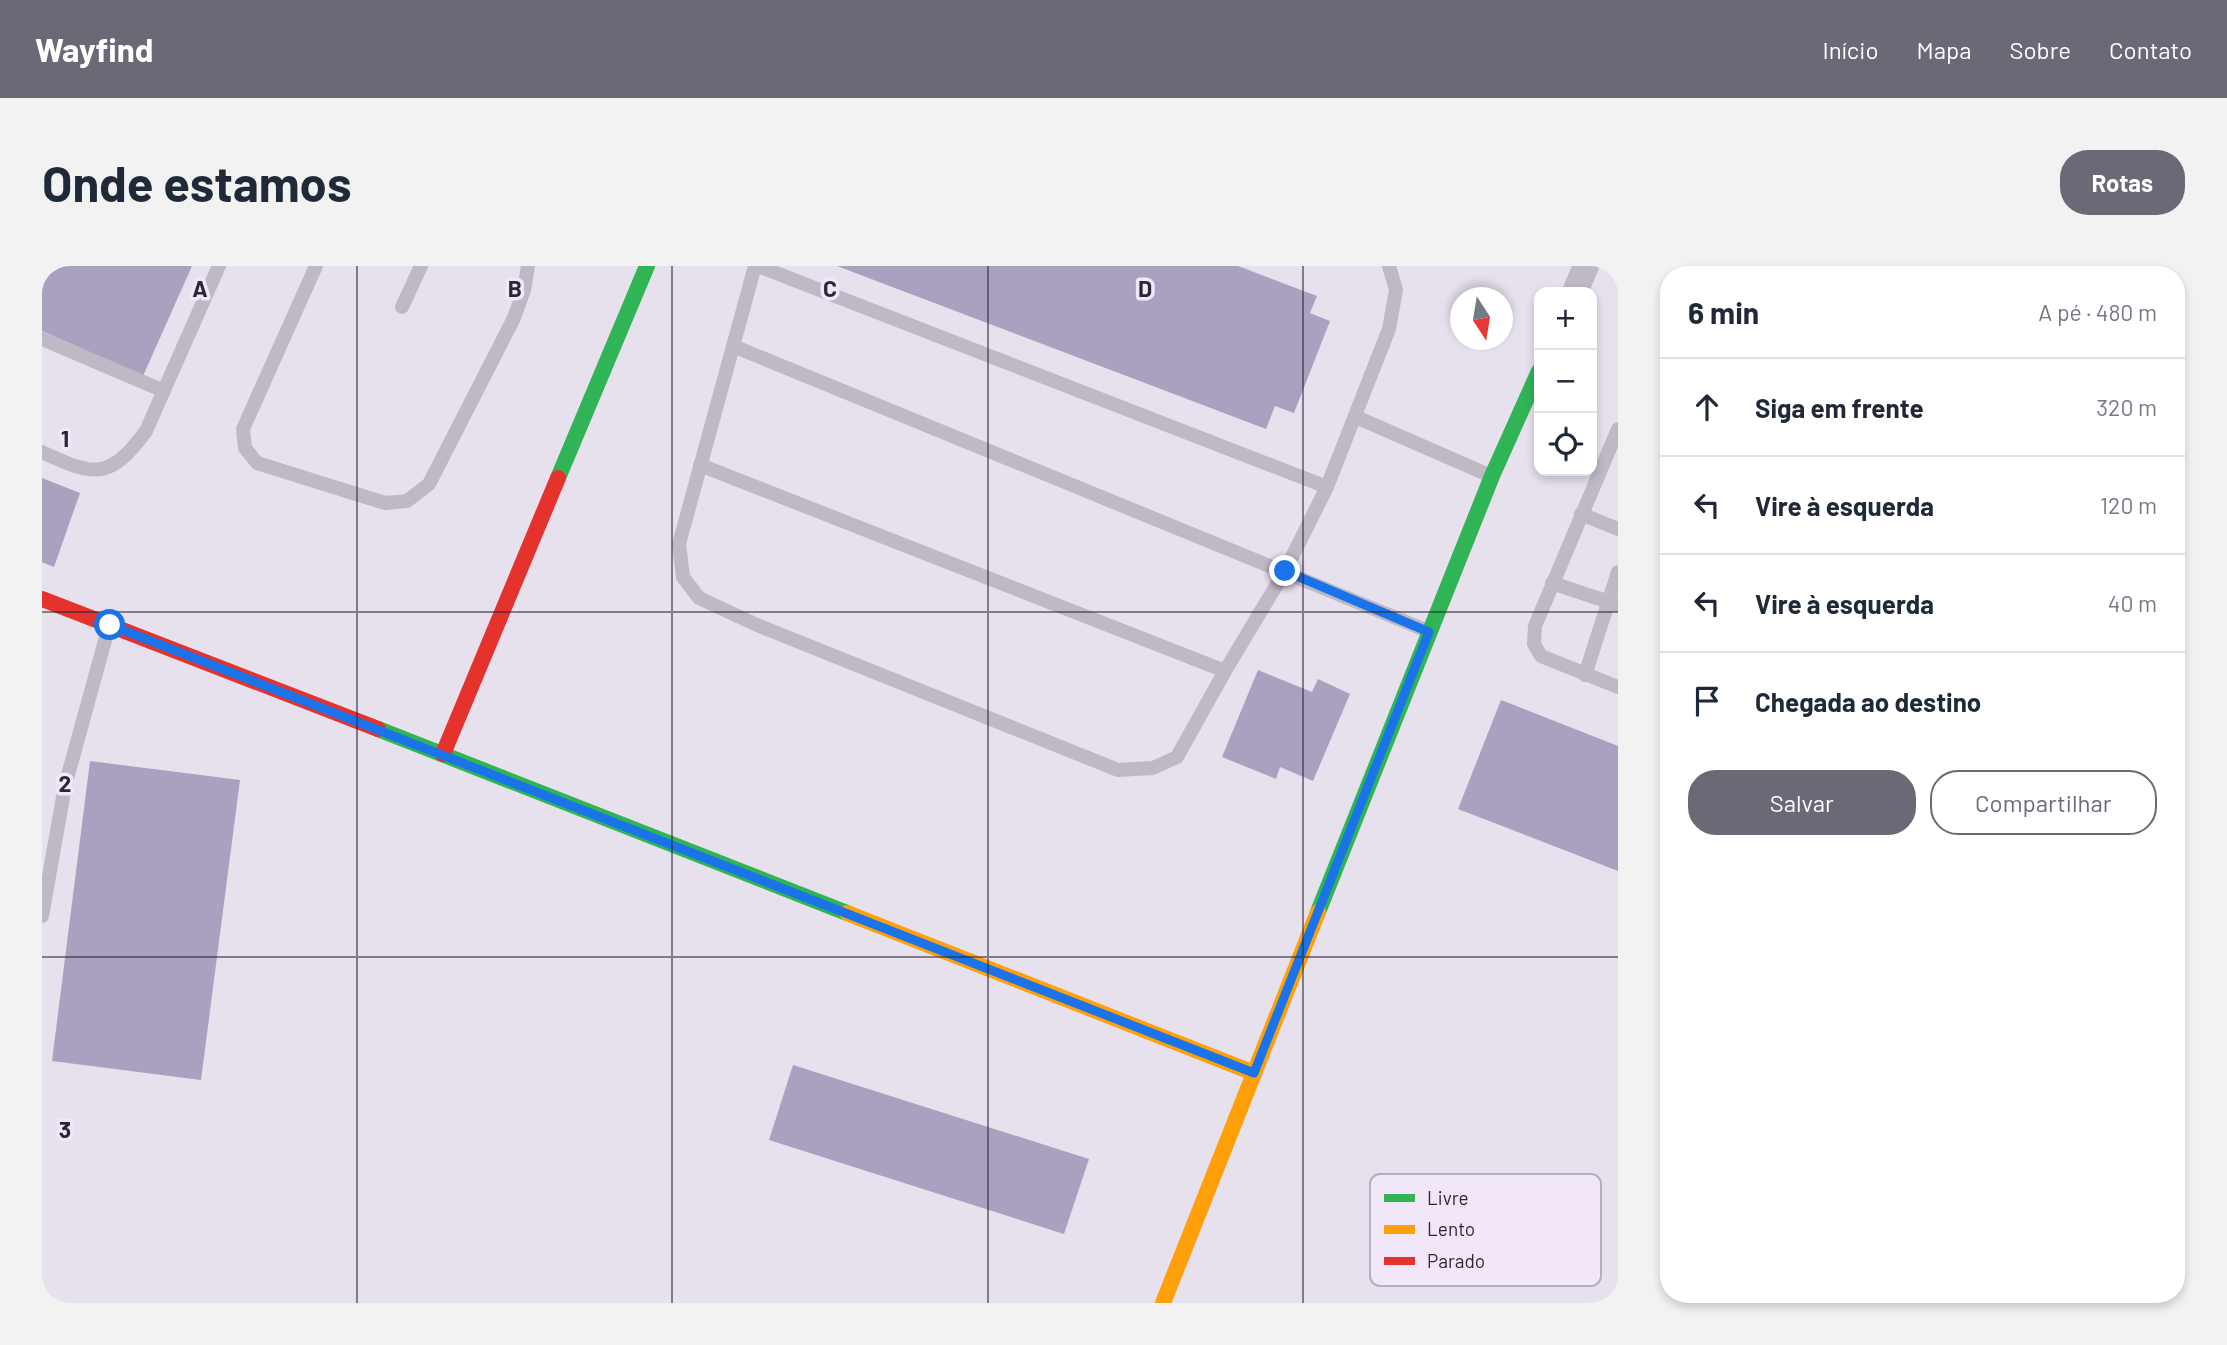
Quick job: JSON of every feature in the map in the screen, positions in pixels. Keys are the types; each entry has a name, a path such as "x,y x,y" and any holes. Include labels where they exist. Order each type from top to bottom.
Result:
{"street":[{"path":"443,754 647,266"},
{"path":"1577,287 1586,266"},
{"path":"1163,1303 1429,632 1492,476 1534,382"},
{"path":"42,599 1254,1073"}],"lane":[{"path":"42,452 79,469 103,470 128,455 146,431 219,266"},
{"path":"316,266 243,429 245,448 257,463 385,503 407,501 429,484 514,318 524,290 528,266"},
{"path":"402,307 421,266"},
{"path":"1327,487 757,266 679,544 683,578 699,598 757,625 1118,770 1153,768 1177,757 1285,571 1327,487 1389,329 1396,290 1389,266"},
{"path":"42,339 164,391"},
{"path":"733,346 1429,632"},
{"path":"1356,416 1492,476"},
{"path":"1618,429 1535,626 1534,644 1541,656 1618,687"},
{"path":"700,466 1225,671"},
{"path":"1581,514 1618,529"},
{"path":"1585,675 1613,603 1618,572"},
{"path":"1552,583 1613,603"},
{"path":"42,916 65,786 110,625"}],"building":[{"path":"42,266 192,266 143,376 42,331"},
{"path":"837,266 1238,266 1317,296 1310,313 1330,321 1294,413 1275,406 1266,429"},
{"path":"42,478 80,493 54,567 42,562"},
{"path":"1258,670 1312,692 1318,679 1350,694 1313,781 1280,767 1276,779 1222,757"},
{"path":"1501,700 1618,746 1618,871 1458,809"},
{"path":"90,761 240,780 201,1080 52,1061"},
{"path":"793,1065 1089,1159 1064,1234 769,1140"}],"traffic: fast":[{"path":"558,478 647,266"},
{"path":"1318,912 1492,476 1534,382"},
{"path":"378,729 847,913"}],"traffic: slow":[{"path":"1163,1303 1318,912"},
{"path":"847,913 1254,1073"}],"traffic: jam":[{"path":"443,754 558,478"},
{"path":"42,599 378,729"}],"route":[{"path":"110,625 1254,1073 1429,632 1285,571"}]}
